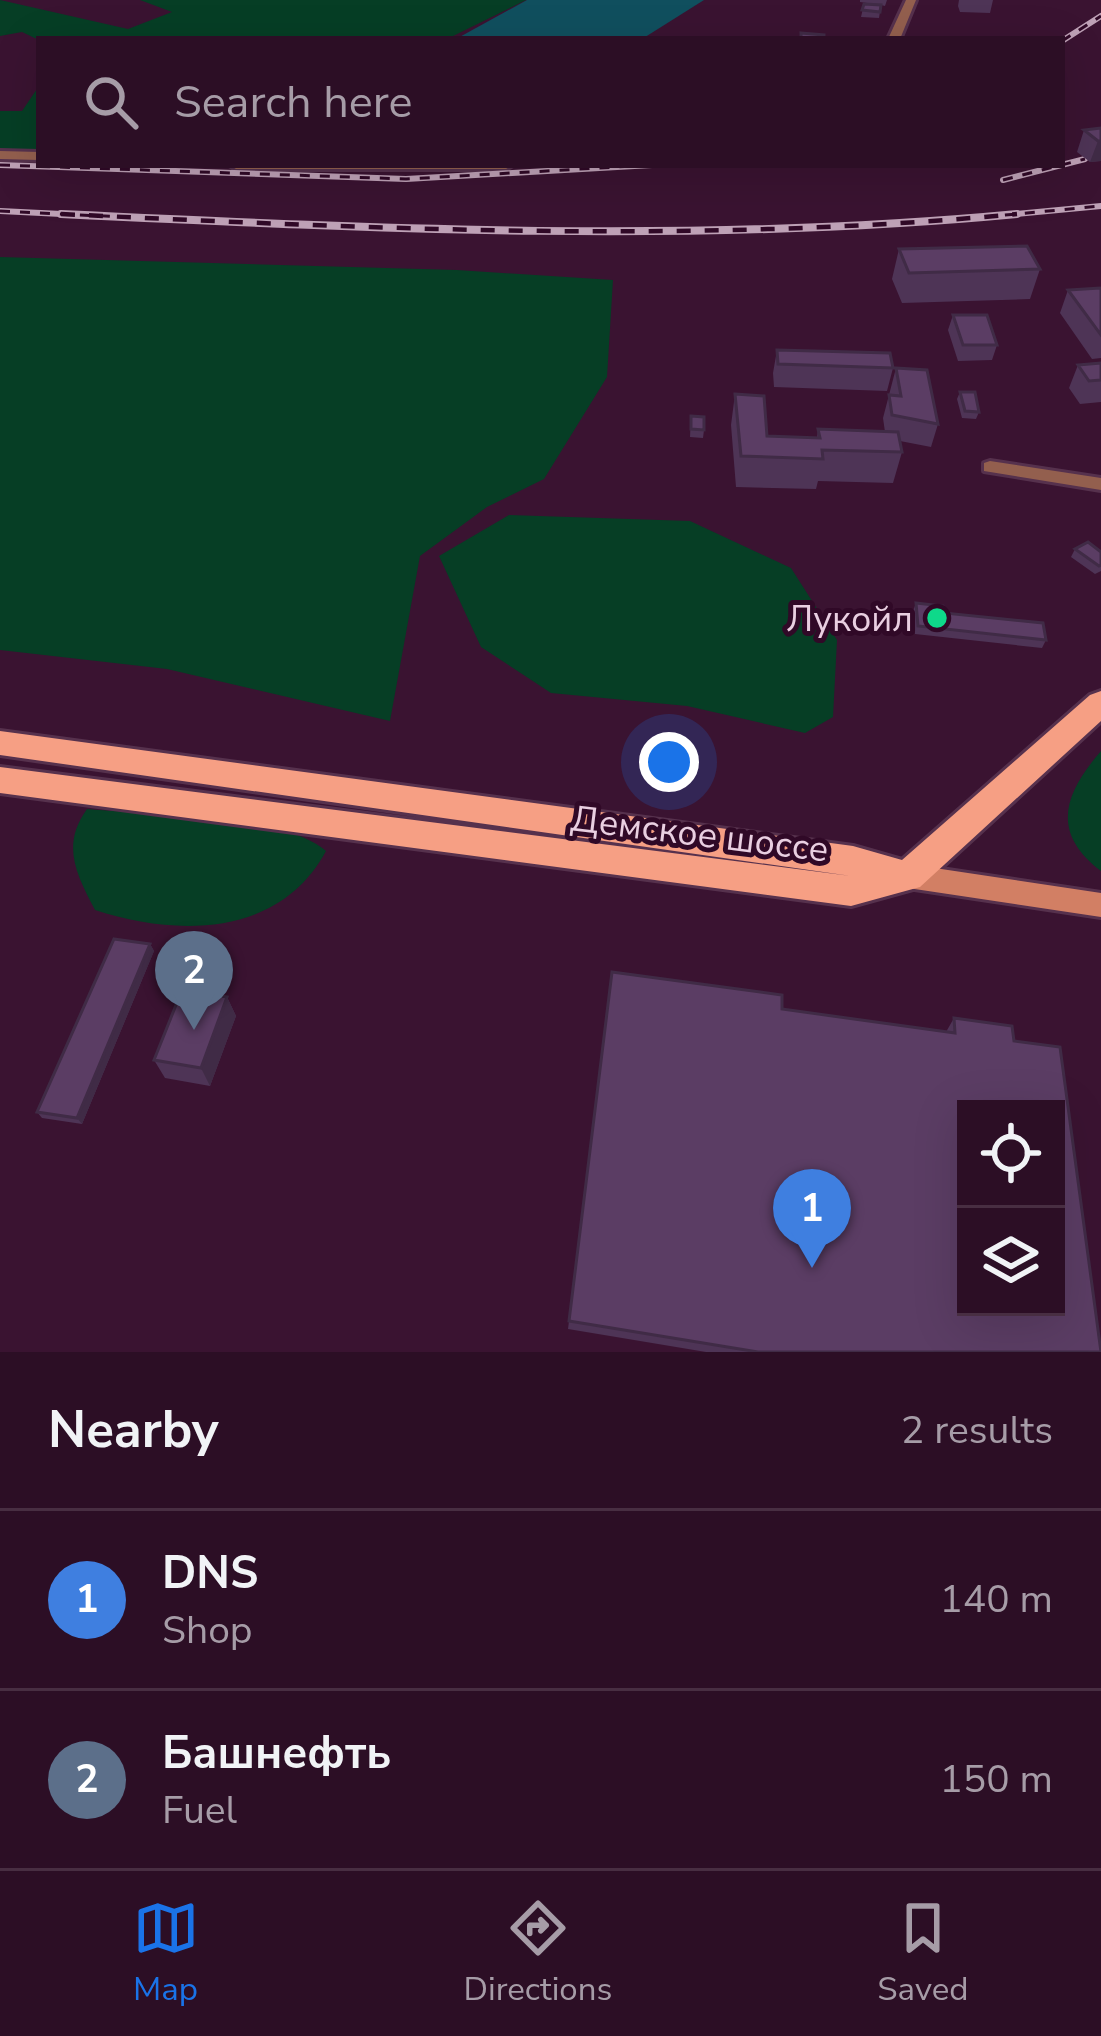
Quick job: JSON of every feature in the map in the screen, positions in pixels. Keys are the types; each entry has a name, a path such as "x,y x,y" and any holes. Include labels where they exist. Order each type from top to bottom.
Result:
{"main road":[{"path":"908,875 1101,703"},
{"name":"Демское шоссе","path":"0,743 853,861 908,875"},
{"name":"Демское шоссе","path":"0,779 851,891 908,875"},
{"path":"908,875 1101,905"}],"street":[{"path":"895,36 911,0"},
{"path":"0,155 36,156"},
{"path":"990,466 1101,484"}],"green space":[{"path":"0,0 128,29 172,12 140,0 526,0 453,36 36,39 22,32 0,36"},
{"path":"36,90 36,153 0,152 0,111 22,111"},
{"path":"0,257 457,270 613,280 607,377 544,479 487,507 420,556 390,721 167,669 0,650"},
{"path":"509,515 690,521 791,568 837,640 833,717 805,733 687,706 551,693 481,647 439,556"},
{"path":"1101,751 1101,871 1075,842 1068,813 1078,783"},
{"path":"87,809 247,823 279,829 326,851 306,879 282,900 254,915 192,926 127,919 95,910 77,872 73,847"}],"water":[{"path":"527,0 704,0 647,36 461,36"}],"building":[{"path":"864,4 881,5 880,12 862,10"},
{"path":"1101,128 1101,141 1084,130"},
{"path":"1027,246 1040,269 909,273 899,249"},
{"path":"1101,289 1101,335 1068,290"},
{"path":"953,315 987,315 997,345 963,345"},
{"path":"777,350 890,353 893,368 778,364"},
{"path":"1101,363 1101,380 1089,381 1078,365"},
{"path":"896,368 927,370 938,424 892,415 889,395 901,396"},
{"path":"960,392 975,392 979,412 965,411"},
{"path":"735,394 764,396 767,436 820,438 818,429 898,432 902,452 822,450 823,459 741,456"},
{"path":"691,416 704,417 704,430 691,429"},
{"path":"1088,542 1101,552 1101,565 1075,549"},
{"path":"916,603 943,606 944,613 1043,623 1046,640 918,626"},
{"path":"114,939 150,944 77,1118 37,1112"},
{"path":"612,972 782,995 782,1009 955,1033 954,1018 1012,1026 1014,1041 1060,1047 1101,1352 758,1352 569,1321"},
{"path":"182,990 227,997 201,1068 154,1060"}],"railway":[{"path":"1065,39 1101,16"},
{"path":"1065,164 1085,159"},
{"path":"0,165 36,166"},
{"path":"87,168 406,179 599,168"},
{"path":"1003,180 1050,168"},
{"path":"1015,214 1101,206"},
{"path":"0,211 65,214"},
{"path":"65,214 419,229 659,231 778,229 1015,214"},
{"path":"65,214 123,217"},
{"path":"985,217 1015,214"}],"place":[{"name":"Лукойл","path":"937,618"},
{"name":"Башнефть","path":"194,1030"},
{"name":"DNS","path":"812,1268"}]}
